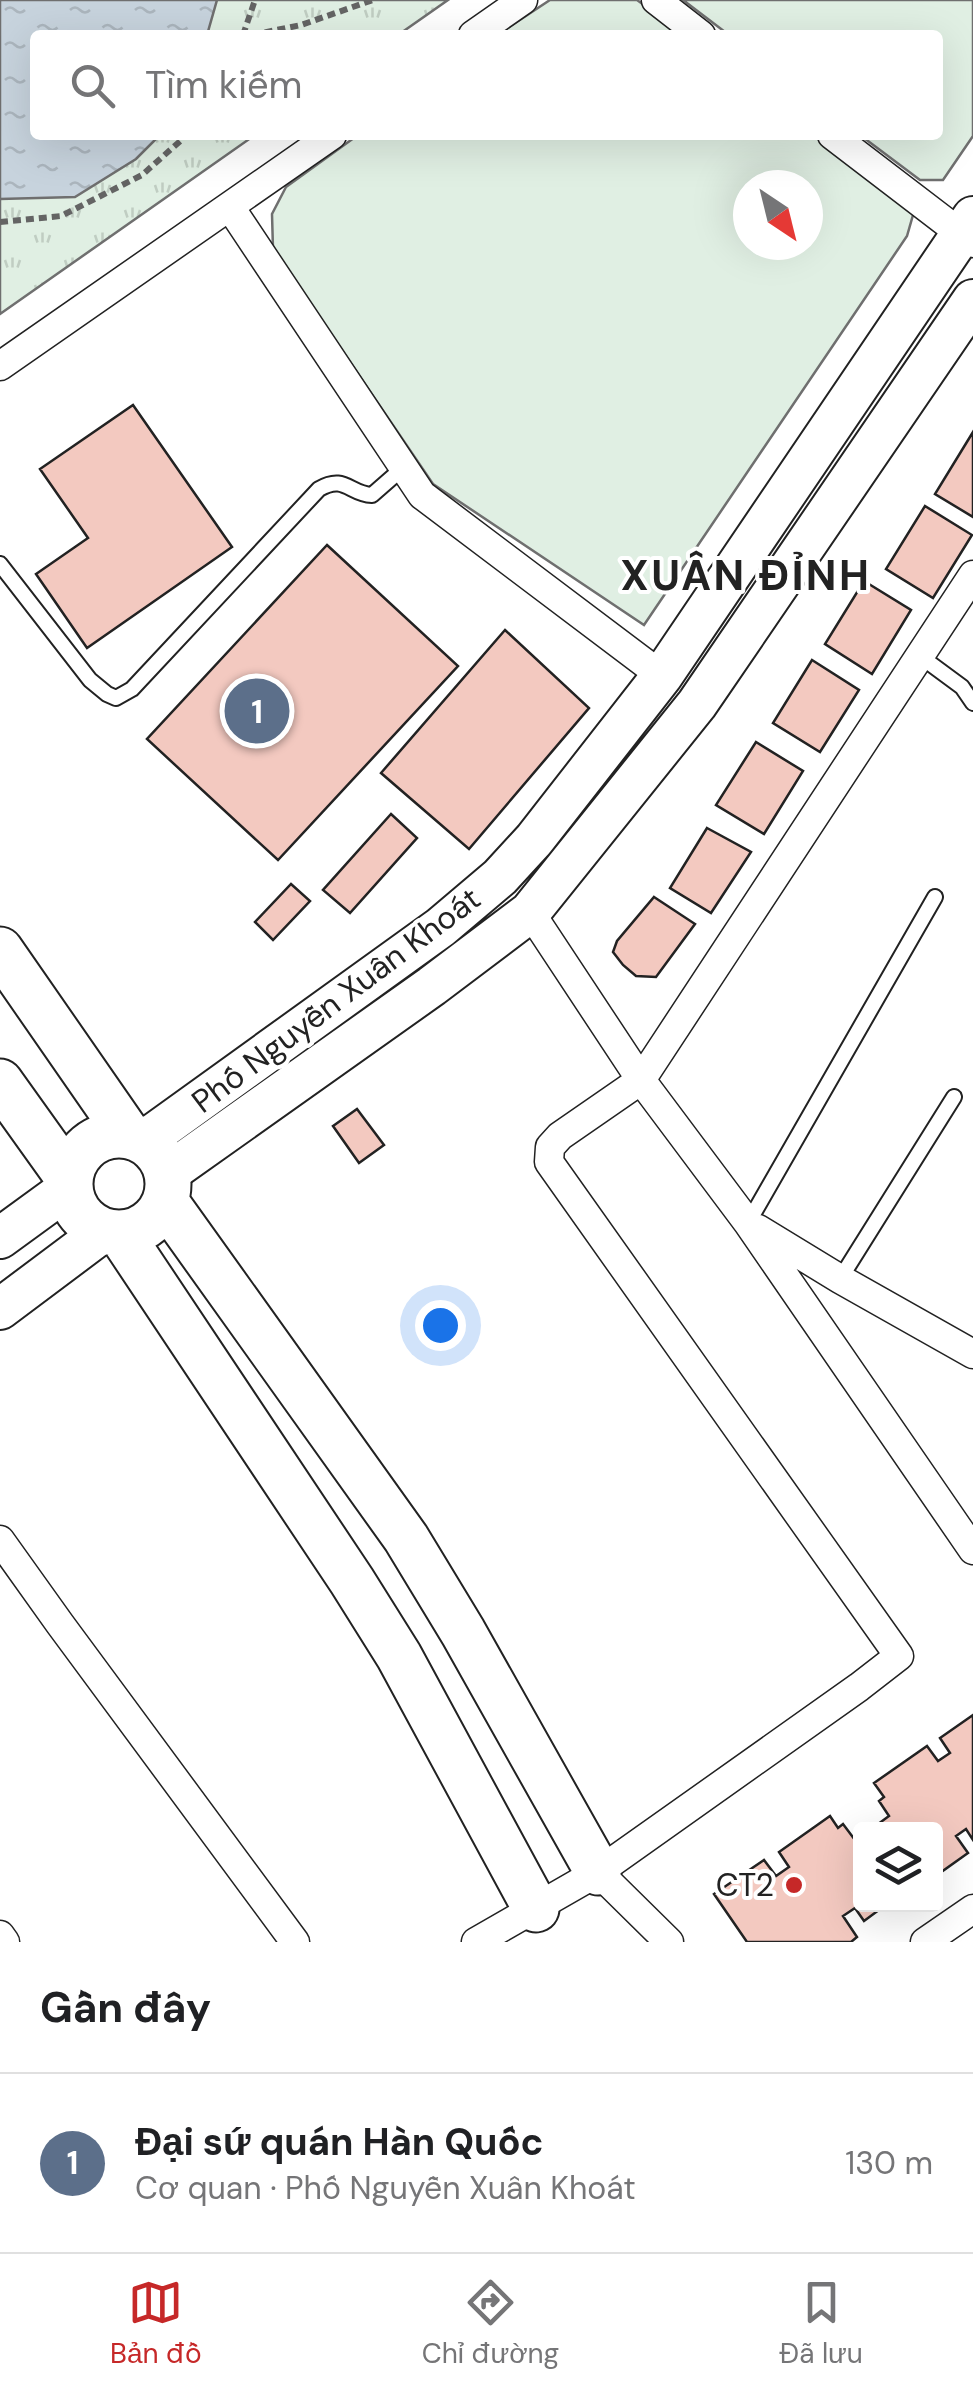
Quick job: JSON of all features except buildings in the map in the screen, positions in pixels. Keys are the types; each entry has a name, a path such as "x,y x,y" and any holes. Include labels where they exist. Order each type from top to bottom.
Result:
{"main road":[{"path":"0,950 151,1163 406,1538 598,1872"},
{"path":"0,1082 70,1184 78,1212 89,1224 112,1232 136,1231 161,1211 151,1163 112,1135 83,1150 74,1164 70,1184"},
{"path":"112,1232 342,1564 399,1656 536,1910"}],"street":[{"path":"481,30 523,0"},
{"path":"656,0 695,30"},
{"path":"0,366 325,140"},
{"path":"839,140 970,231"},
{"path":"230,207 422,495 662,676"},
{"name":"Phố Nguyễn Xuân Khoát","path":"151,1163 442,927 500,877 534,840 662,676 970,231"},
{"name":"Phố Nguyễn Xuân Khoát","path":"151,1163 432,986 530,912 697,704 973,300"},
{"path":"476,1942 598,1872 899,1656 549,1162 550,1146 641,1080 973,575"},
{"path":"500,877 530,912 641,1080 748,1223 973,1550"},
{"path":"0,1238 70,1184"},
{"path":"748,1223 973,1354"},
{"path":"0,1309 112,1232"},
{"path":"0,1540 295,1942"},
{"path":"598,1872 669,1942"},
{"path":"925,1942 973,1909"}],"lane":[{"path":"0,564 90,680 116,698 132,689 319,488 331,482 372,495 404,467"},
{"path":"920,656 962,688 973,703"},
{"path":"748,1223 935,897"},
{"path":"840,1279 954,1096"}],"path":[{"path":"245,30 255,0"},
{"path":"279,30 373,0"},
{"path":"0,222 61,216 142,175 181,140"}],"green space":[{"path":"0,0 448,0 405,30 30,30 30,140 248,140 0,314"},
{"path":"550,0 637,0 678,30 505,30"},
{"path":"683,0 973,0 973,136 943,180 920,180 867,140 943,140 943,30 722,30"},
{"path":"351,140 831,140 908,199 913,215 907,236 644,625 433,484 273,249 272,214 286,187"}],"water":[{"path":"0,0 217,0 208,30 30,30 30,140 155,140 136,159 75,197 0,199"}],"place":[{"name":"Đại sứ quán Hàn Quốc","path":"257,711"},
{"name":"CT2","path":"794,1885"}],"district":[{"name":"XUÂN ĐỈNH","path":"746,575"}]}
